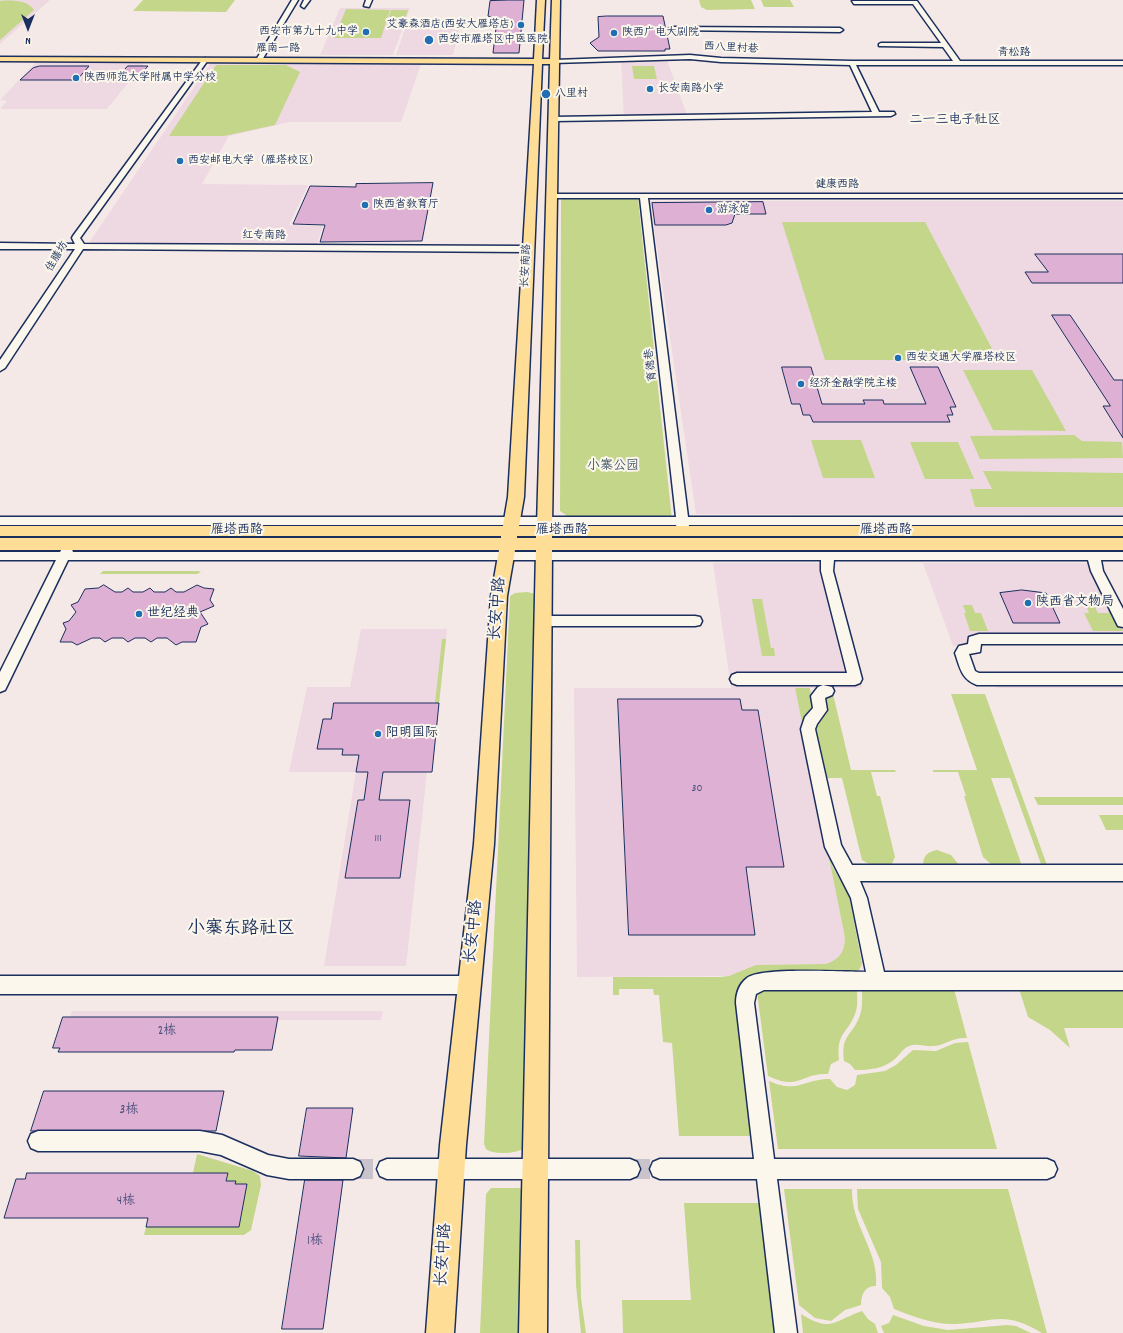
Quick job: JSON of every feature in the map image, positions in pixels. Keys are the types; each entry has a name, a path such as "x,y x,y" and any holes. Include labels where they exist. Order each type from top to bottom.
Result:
{"main road":[{"name":"长安南路","path":"509,538 516,497 541,0"},
{"name":"长安南路","path":"545,538 556,0"},
{"name":"雁南一路","path":"0,58 206,60 260,59"},
{"name":"雁南一路","path":"0,58 555,60"},
{"name":"雁塔西路","path":"545,538 683,526 1123,531"},
{"name":"雁塔西路","path":"0,531 1123,544"},
{"name":"雁塔西路","path":"0,544 67,550 509,538"},
{"name":"长安中路","path":"440,1333 451,1169 484,844 499,596 509,538"},
{"path":"533,1333 545,538"}],"street":[{"path":"260,59 294,0"},
{"path":"304,6 307,0"},
{"path":"854,2 915,2 958,63"},
{"path":"671,29 840,30"},
{"path":"881,45 945,45"},
{"name":"西八里村巷","path":"555,60 690,57 721,60 905,63"},
{"name":"佳膳坊","path":"0,368 81,246 76,238 206,60"},
{"path":"852,63 876,114"},
{"name":"青松路","path":"905,63 1123,63"},
{"path":"553,119 892,114"},
{"name":"健康西路","path":"551,196 1123,196"},
{"name":"育德巷","path":"644,196 683,526"},
{"name":"红专南路","path":"0,246 528,249"},
{"path":"0,521 545,538 828,556 1123,556"},
{"path":"683,526 1123,521"},
{"path":"0,556 67,550"},
{"path":"0,686 67,550"},
{"path":"737,679 855,679 827,571 828,556"},
{"path":"1093,556 1096,568 1123,622"},
{"path":"544,621 695,621"},
{"path":"1123,639 979,639 974,642 975,648 964,650 962,653 969,674 977,679 1123,679"},
{"path":"827,691 818,696 820,710 810,721 808,729 833,847 859,898 878,981"},
{"path":"847,873 1123,873"},
{"path":"786,1333 745,1003 747,991 752,985 760,981 1123,981"},
{"path":"0,985 469,985"},
{"path":"38,1141 200,1141 222,1145 267,1164 289,1169 353,1169"},
{"path":"388,1169 630,1169"},
{"path":"660,1169 1047,1169"}],"shaded area":[{"path":"0,0 50,0 0,44"},
{"name":"西安市第九十九中学","path":"340,8 410,8 393,55 320,55"},
{"name":"西安市雁塔区中医医院","path":"406,25 460,25 453,55 396,55"},
{"name":"长安南路小学","path":"621,58 666,58 689,120 624,120"},
{"name":"陕西师范大学附属中学分校","path":"36,62 145,62 107,109 0,109 7,101 0,100"},
{"name":"西安邮电大学（雁塔校区）","path":"211,62 421,64 401,122 290,122 229,136 202,184 308,185 289,225 323,226 317,244 89,243"},
{"name":"西安交通大学雁塔校区","path":"650,201 1123,201 1123,515 696,514"},
{"path":"713,563 830,563 862,688 795,688 844,933 845,946 840,956 831,963 764,965 729,976 577,977 574,688 731,688"},
{"name":"陕西省文物局","path":"923,563 1097,563 1123,614 1123,643 968,643 968,646 953,646"},
{"path":"361,629 447,629 432,772 427,772 406,966 324,966 356,772 289,772 307,687 350,687"},
{"path":"994,682 1123,682 1123,688 996,688"},
{"path":"72,1011 383,1011 381,1020 278,1020 278,1017 70,1017"}],"green space":[{"path":"143,0 235,0 226,12 133,11"},
{"path":"699,0 751,0 755,9 707,10 701,7"},
{"path":"761,0 790,0 794,7 764,7"},
{"path":"0,1 23,2 34,10 0,40"},
{"path":"346,9 390,10 381,38 334,38"},
{"path":"391,10 408,10 404,22 387,22"},
{"path":"216,65 286,65 300,72 275,125 224,136 169,136"},
{"path":"632,66 654,66 657,79 634,79"},
{"name":"小寨公园","path":"561,199 638,199 672,520 573,520 560,511"},
{"path":"782,222 925,222 998,360 825,360"},
{"path":"963,370 1032,370 1066,431 993,430"},
{"path":"1074,435 1082,441 1122,442 1123,458 980,459 970,436"},
{"path":"811,440 861,440 875,478 823,478"},
{"path":"910,442 958,442 974,479 925,479"},
{"path":"983,471 1123,473 1123,507 975,507 970,489 992,489"},
{"path":"730,523 893,523 895,528 731,528"},
{"path":"950,523 1111,523 1114,528 952,528"},
{"path":"102,548 240,548 238,554 100,554"},
{"path":"734,548 829,548 831,554 735,554"},
{"path":"843,548 989,548 991,554 845,554"},
{"path":"1022,548 1123,548 1123,554 1025,554"},
{"path":"103,571 201,572 197,574 100,574"},
{"path":"527,592 536,594 524,1148 511,1153 499,1153 489,1151 486,1149 484,1144 510,596 515,593"},
{"path":"752,599 762,599 771,648 774,648 775,656 762,656"},
{"path":"963,605 972,605 975,613 981,613 988,631 970,631"},
{"path":"1086,605 1094,605 1098,613 1109,613 1108,610 1113,610 1123,631 1093,631 1084,613 1089,613"},
{"path":"442,639 446,639 439,703 435,703"},
{"path":"795,688 810,688 813,710 804,729 832,866 849,895 862,964 859,970 854,972 769,972 750,976 744,980 738,989 736,999 752,1136 679,1136 672,1043 663,1042 659,995 654,995 653,989 619,989 619,995 613,995 613,977 720,977 729,976 756,965 825,964 835,960 842,953 844,948 845,938"},
{"path":"823,694 833,694 851,770 895,770 896,772 871,772 877,796 880,796 895,857 891,866 872,866 862,860 842,778 823,778 813,724 826,712"},
{"path":"951,694 985,694 1047,865 1044,866 1041,864 1010,778 991,778 1022,866 993,866 983,857 958,772 933,772 933,770 977,770"},
{"path":"1034,797 1123,797 1123,805 1038,805"},
{"path":"1099,815 1123,815 1123,830 1106,830"},
{"path":"937,850 951,855 960,866 923,866 926,855"},
{"path":"763,989 857,989 856,1011 850,1024 841,1037 839,1043 839,1060 831,1064 828,1074 819,1074 794,1082 787,1082 768,1076 757,992"},
{"path":"862,989 954,989 967,1038 957,1039 934,1046 910,1046 905,1048 887,1065 871,1069 855,1070 850,1064 844,1061 843,1053 845,1041 856,1025 860,1015"},
{"path":"1019,989 1123,989 1123,1028 1064,1028 1070,1048 1050,1030 1028,1017"},
{"path":"968,1042 997,1149 778,1149 769,1081 779,1085 794,1086 813,1081 830,1079 837,1087 847,1090 855,1085 857,1075 885,1071 896,1065 913,1050 936,1051 955,1043"},
{"path":"197,1154 253,1171 260,1176 261,1185 251,1230 244,1235 144,1235 146,1227 235,1184 236,1181 226,1181 228,1173 190,1187"},
{"path":"491,1188 519,1188 523,1190 521,1333 480,1333 486,1194"},
{"path":"784,1189 852,1189 856,1215 869,1249 876,1273 876,1286 869,1287 864,1291 861,1305 845,1310 831,1321 815,1318 799,1305"},
{"path":"857,1189 1008,1189 1047,1333 1042,1333 1029,1326 1008,1320 999,1319 948,1324 925,1320 894,1309 890,1297 882,1288 881,1262 858,1209"},
{"path":"684,1203 760,1203 776,1333 623,1333 622,1300 691,1300"},
{"path":"575,1240 580,1240 581,1298 586,1333 581,1333 576,1285"},
{"path":"862,1311 868,1319 875,1324 878,1333 803,1333 801,1314 811,1320 826,1324 838,1321"},
{"path":"893,1315 924,1326 948,1330 1007,1325 1016,1326 1031,1333 884,1333 881,1326 889,1323"}],"building":[{"path":"524,0 519,53 493,53 497,20 488,16 490,1"},
{"name":"陕西广电大剧院","path":"663,16 670,49 665,49 665,51 598,51 590,43 599,37 598,17"},
{"path":"40,66 89,66 77,80 20,80 33,68"},
{"path":"128,66 148,66 136,80 116,80"},
{"name":"陕西省教育厅","path":"433,183 422,241 320,242 325,225 293,224 310,186 356,187 356,184"},
{"name":"游泳馆","path":"763,202 766,214 735,214 732,223 726,225 655,225 652,203"},
{"path":"1035,254 1123,254 1123,283 1032,283 1025,272 1048,272"},
{"path":"1052,315 1070,315 1114,380 1123,380 1123,438 1103,406 1110,406"},
{"name":"经济金融学院主楼","path":"782,367 811,367 822,404 865,404 863,400 883,400 884,404 926,404 910,367 938,367 956,407 950,407 953,415 947,415 950,422 813,422 810,415 803,415 800,404 792,404"},
{"name":"世纪经典","path":"104,585 115,592 122,592 128,588 133,592 143,592 150,588 154,592 165,592 171,588 176,592 184,592 197,585 204,588 214,589 210,600 214,606 200,612 208,624 201,627 196,642 182,642 176,645 167,638 157,638 151,642 145,638 135,638 128,642 123,638 112,638 105,642 100,638 92,638 77,645 72,642 60,642 66,629 63,623 69,621 76,612 71,605 78,602 85,589 98,588"},
{"name":"陕西省文物局","path":"1022,590 1046,593 1060,623 1013,623 1000,593"},
{"path":"618,699 740,699 742,710 758,710 784,867 746,867 755,935 629,935"},
{"name":"阳明国际","path":"334,703 439,703 432,772 383,772 379,800 410,800 400,878 345,878 358,800 364,800 368,772 356,772 359,755 342,755 343,749 317,749 323,719 331,719"},
{"path":"63,1017 278,1017 272,1050 235,1050 234,1052 58,1052 60,1048 53,1048"},
{"path":"44,1091 224,1091 216,1131 31,1131"},
{"path":"307,1108 353,1108 346,1158 299,1156"},
{"path":"27,1173 228,1173 226,1181 236,1181 235,1184 247,1184 239,1227 146,1227 148,1218 4,1218 16,1179 25,1179"},
{"path":"305,1180 343,1180 323,1329 282,1329"}],"tunnel":[{"path":"353,1169 387,1169"},
{"path":"630,1169 660,1169"}],"place":[{"name":"艾豪森酒店(西安大雁塔店)","path":"521,25"},
{"name":"西安市第九十九中学","path":"366,32"},
{"name":"陕西广电大剧院","path":"614,33"},
{"name":"西安市雁塔区中医医院","path":"429,40"},
{"name":"陕西师范大学附属中学分校","path":"76,78"},
{"name":"长安南路小学","path":"650,89"},
{"name":"八里村","path":"546,94"},
{"name":"西安邮电大学（雁塔校区）","path":"180,161"},
{"name":"陕西省教育厅","path":"365,205"},
{"name":"游泳馆","path":"709,210"},
{"name":"西安交通大学雁塔校区","path":"898,358"},
{"name":"经济金融学院主楼","path":"801,384"},
{"name":"陕西省文物局","path":"1028,603"},
{"name":"世纪经典","path":"139,614"},
{"name":"阳明国际","path":"378,734"}],"district":[{"name":"二一三电子社区","path":"955,121"},
{"name":"小寨东路社区","path":"241,931"}]}
